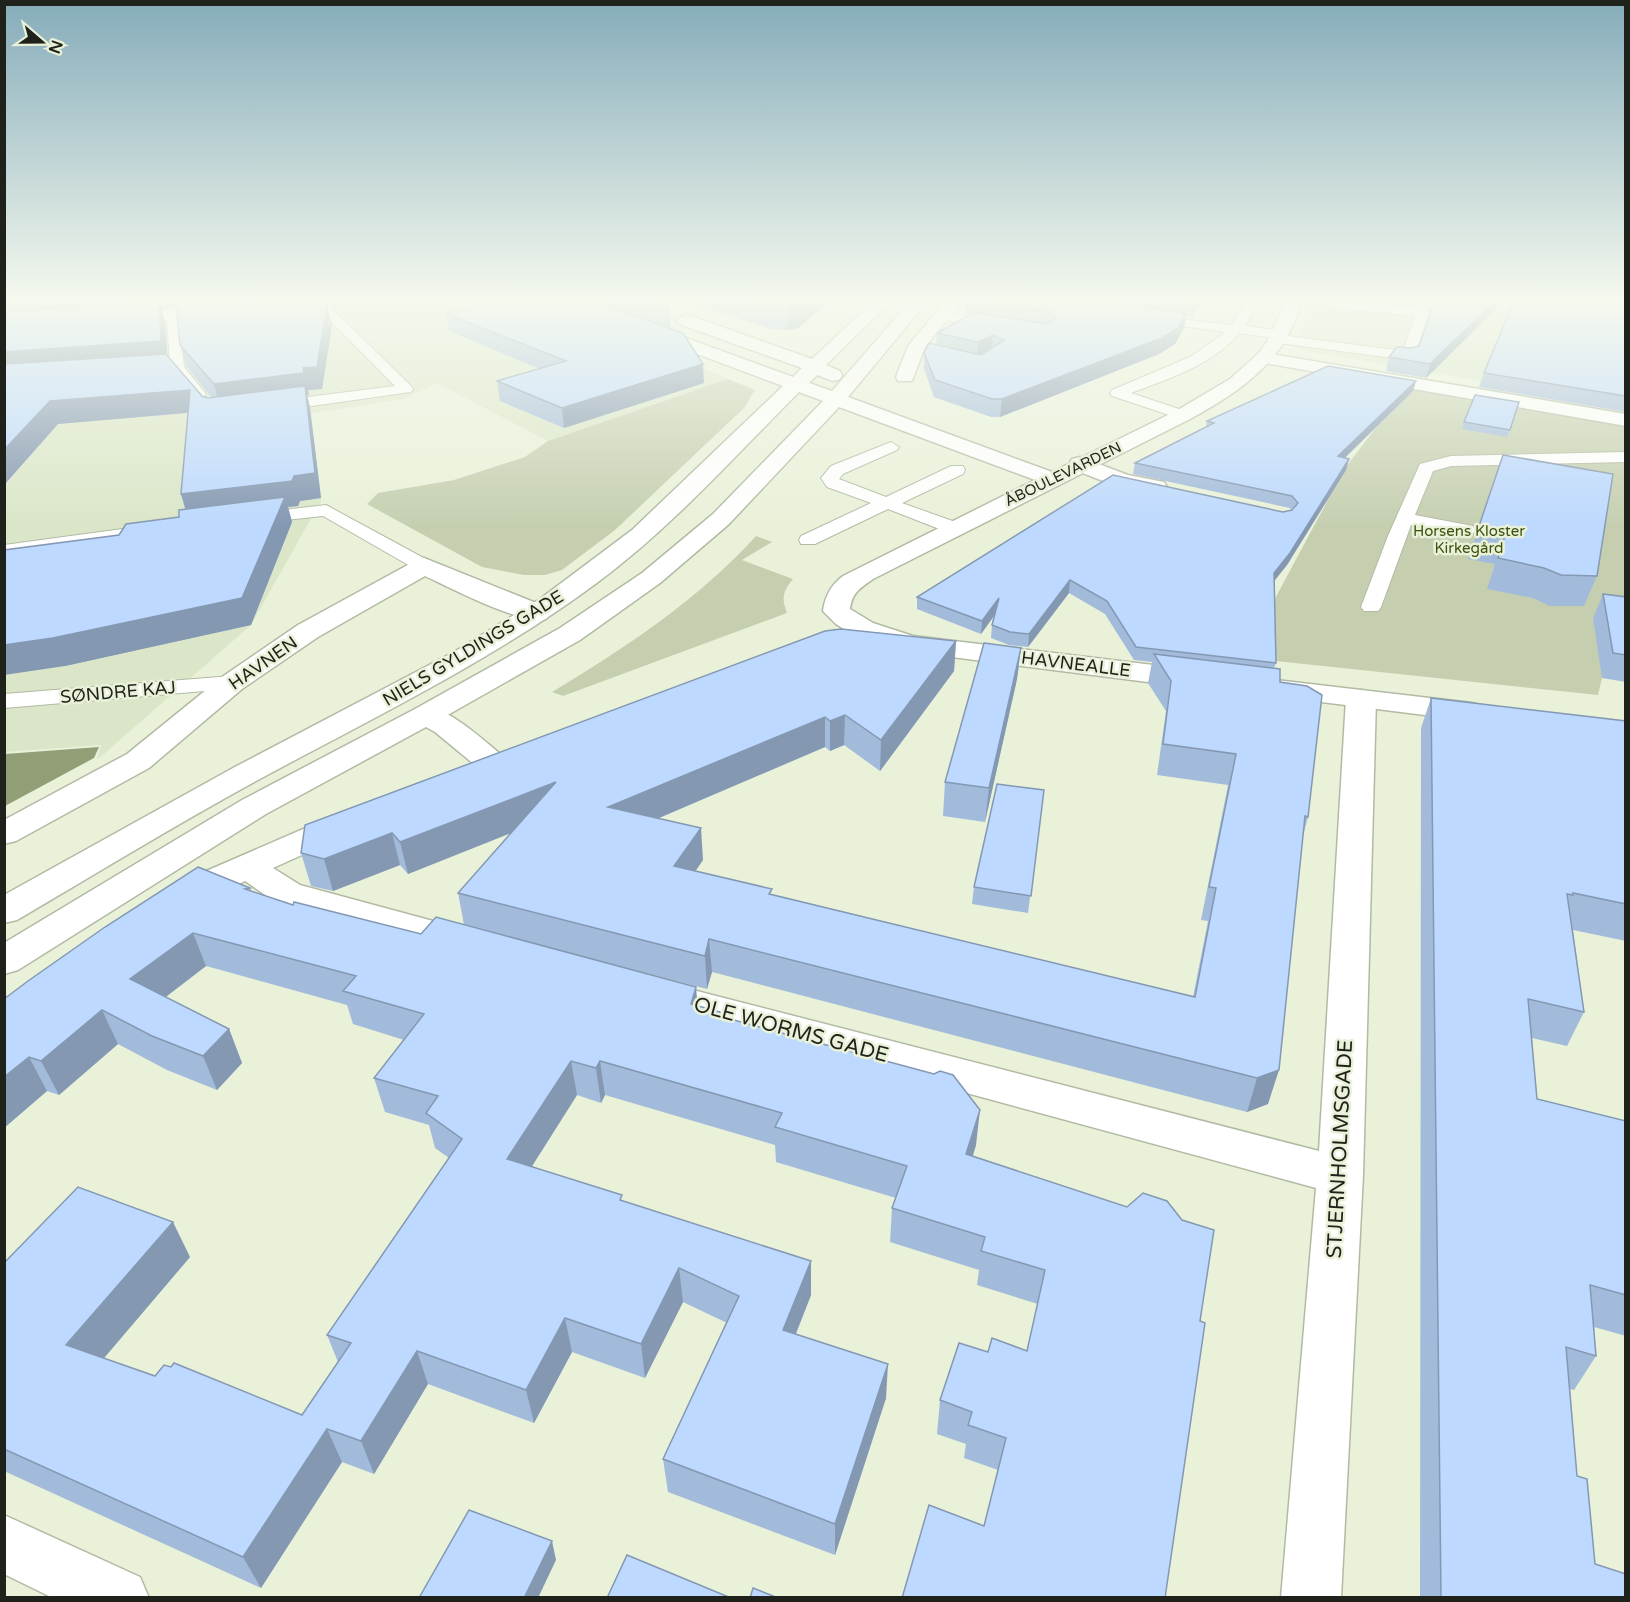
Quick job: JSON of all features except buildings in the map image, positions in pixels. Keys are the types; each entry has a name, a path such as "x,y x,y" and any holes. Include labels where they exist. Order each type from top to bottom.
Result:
{"street":[{"path":"777,378 1052,479"},
{"name":"NIELS GYLDINGS GADE","path":"4,911 242,776 427,679 537,613 633,543 805,378"},
{"path":"841,378 870,389"},
{"name":"NIELS GYLDINGS GADE","path":"4,961 254,807 426,715 570,633 651,578 721,519 856,378"},
{"name":"ÅBOULEVARDEN","path":"854,626 836,611 837,597 847,585 1052,479 1070,460 1184,415 1231,388 1242,378"},
{"path":"1379,378 1626,420"},
{"path":"1070,460 1122,480 1180,493"},
{"path":"424,566 486,594 537,613"},
{"name":"HAVNEN","path":"4,834 138,761 232,683 308,631 424,566"},
{"path":"822,634 854,626"},
{"name":"HAVNEALLE","path":"854,626 884,638 912,644 1499,715"},
{"name":"STJERNHOLMSGADE","path":"1311,1598 1340,1175 1361,699"},
{"name":"NIELS GYLDINGS GADE","path":"426,715 446,726 492,763"},
{"path":"460,776 523,750"},
{"path":"154,916 194,890 366,814"},
{"path":"250,865 262,878 287,893 501,952"},
{"name":"OLE WORMS GADE","path":"624,986 1037,1094 1252,1154 1340,1175"},
{"path":"4,1544 119,1598"}],"lane":[{"path":"181,378 208,405"},
{"path":"262,408 406,389 395,378"},
{"path":"1156,378 1118,393 1184,415"},
{"path":"891,447 837,470 830,478 833,483 954,528"},
{"path":"1606,475 1626,458"},
{"path":"1371,607 1426,468 1451,461 1626,458"},
{"path":"808,540 957,470"},
{"path":"235,521 327,510 424,566"},
{"path":"1405,518 1466,530"},
{"path":"4,550 166,529"},
{"name":"SØNDRE KAJ","path":"4,701 232,683"}],"shaded area":[{"path":"5,378 728,379 548,441 437,383 404,399 307,414 321,501 251,625 97,760 101,745 5,752"},
{"path":"1462,378 1625,378 1625,406"},
{"path":"99,747 94,758 5,806 5,754"}],"green space":[{"path":"728,379 755,390 744,408 615,530 562,570 545,575 524,575 482,567 367,504 378,493 454,480 525,457 548,441"},
{"name":"Horsens Kloster Kirkegård","path":"1408,386 1625,423 1625,623 1602,678 1598,695 1276,661 1270,608 1345,468"},
{"path":"756,536 772,542 742,560 793,579 784,595 787,613 563,696 552,692 607,658 660,621 710,581"}]}
